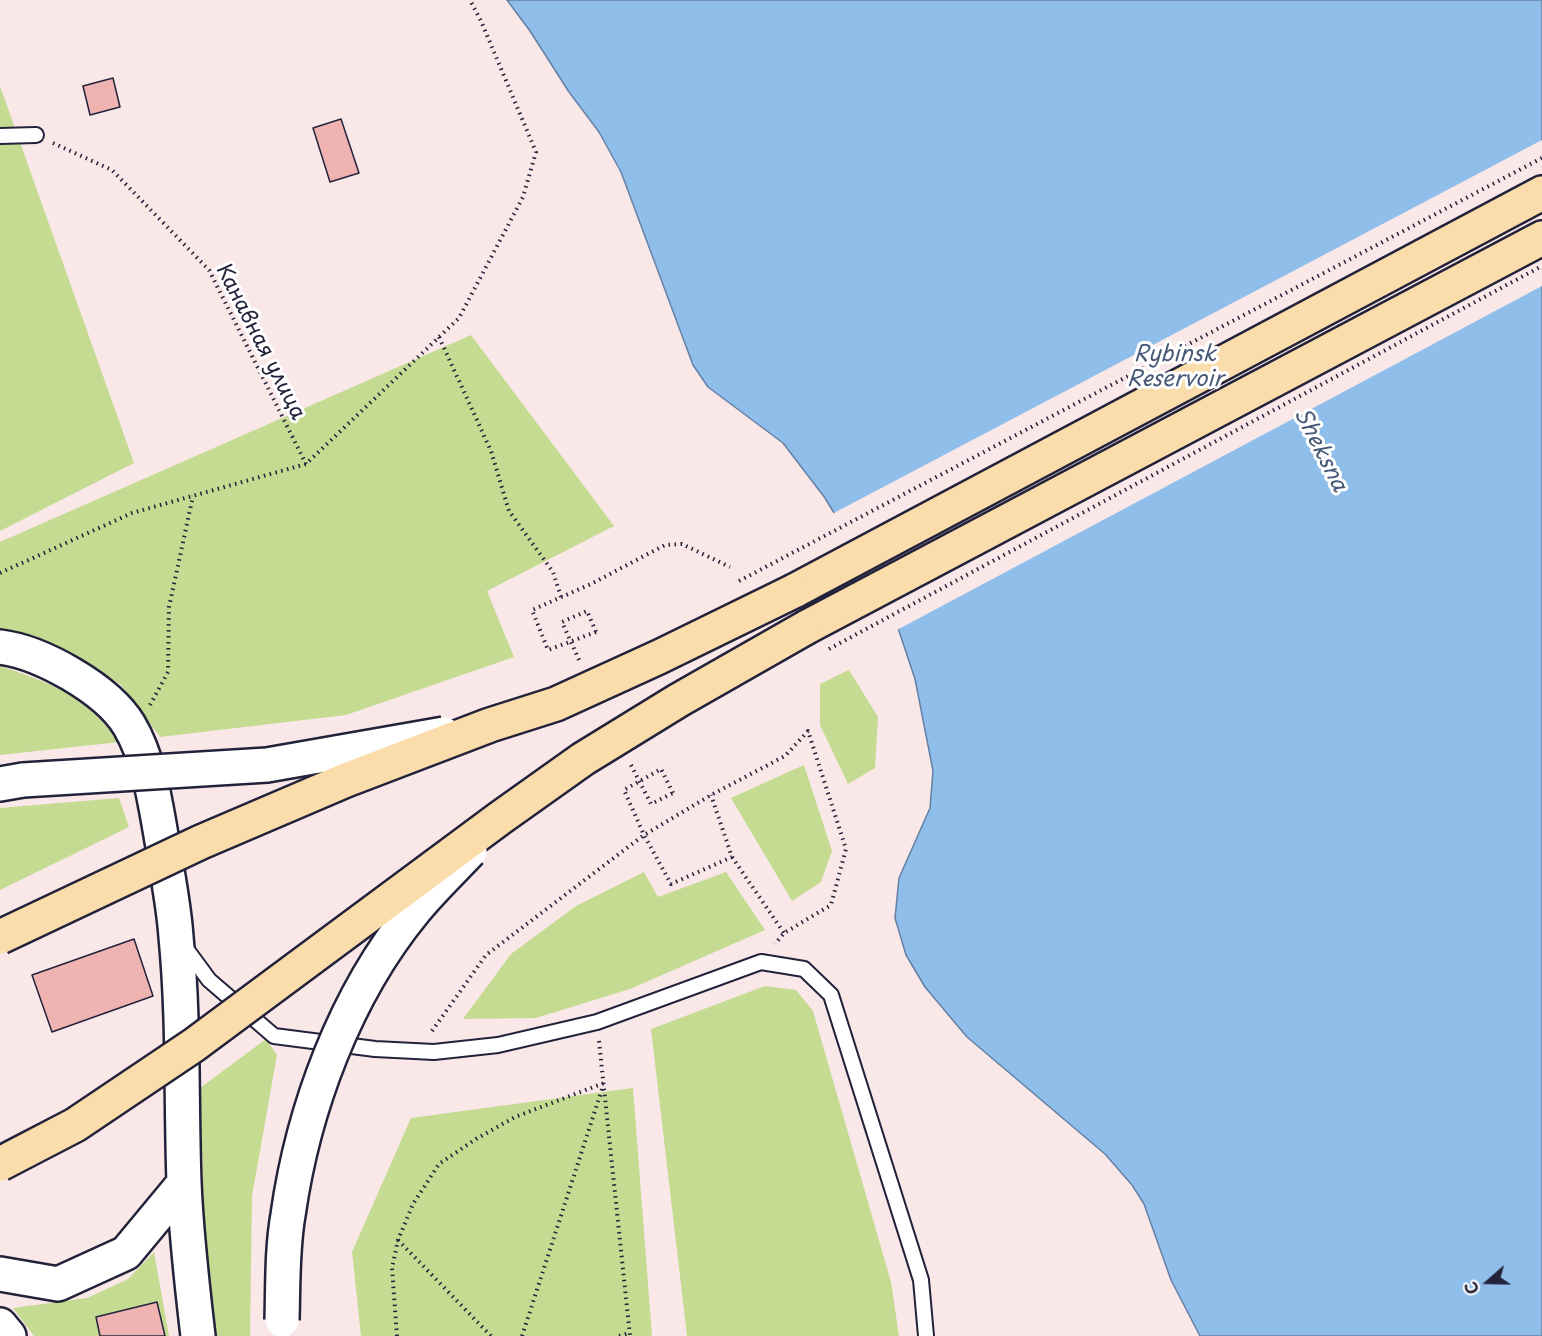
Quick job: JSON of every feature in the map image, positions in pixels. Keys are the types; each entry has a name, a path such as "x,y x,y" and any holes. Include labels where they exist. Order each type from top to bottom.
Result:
{"main road":[{"path":"0,938 201,842 346,780 490,725 556,704 659,657 794,591 1542,193"},
{"path":"0,1164 75,1125 194,1045 583,759 680,700 807,627 1542,238"},
{"path":"0,647 40,659 85,682 108,699 129,724 143,755 157,812 176,936 181,1013 184,1183 198,1336"},
{"path":"11,782 267,765 490,725"},
{"path":"282,1328 287,1217 300,1150 322,1078 347,1017 383,954 414,911 500,818"},
{"path":"0,1274 58,1284 126,1253 184,1183"},
{"path":"0,1325 9,1336"}],"lane":[{"path":"0,136 36,135"},
{"path":"176,936 208,980 274,1036 375,1049 434,1052 498,1045 597,1022 761,962 804,969 831,995 921,1280 926,1336"}],"path":[{"path":"0,573 132,513 306,464 459,318 523,197 536,152 470,0"},
{"name":"Канавная улица","path":"36,135 112,170 209,270 306,464"},
{"path":"739,581 1542,158"},
{"path":"819,655 1542,266"},
{"path":"439,337 491,451 509,511 553,572 561,597"},
{"path":"146,714 168,672 169,607 193,496"},
{"path":"590,657 579,661 562,622 587,611 596,632 548,650 532,610 665,545 682,544 730,567"},
{"path":"418,1051 486,955 644,835 711,795 785,756 808,731 846,849 831,904 784,933 761,962"},
{"path":"629,760 651,804 673,793 661,769 624,790 644,835 671,884 732,857"},
{"path":"711,795 732,857 784,933"},
{"path":"597,1022 630,1335 619,1336"},
{"path":"397,1336 392,1268 398,1240 413,1204 439,1164 476,1139 515,1117 604,1083"},
{"path":"522,1336 604,1083"},
{"path":"398,1240 491,1336"}],"green space":[{"path":"0,86 134,463 0,531"},
{"path":"471,335 614,526 487,591 514,657 346,715 160,737 121,685 82,659 0,641 0,542"},
{"path":"0,666 52,686 80,702 107,726 120,742 0,755"},
{"path":"849,670 878,717 875,768 848,784 820,725 820,684"},
{"path":"804,765 832,851 821,882 792,901 731,798"},
{"path":"119,798 129,827 0,890 0,808"},
{"path":"644,872 658,897 726,872 765,930 630,989 536,1018 463,1019 511,954 576,906"},
{"path":"765,986 796,990 813,1011 891,1282 899,1336 687,1336 651,1029"},
{"path":"266,1039 277,1055 252,1196 250,1336 214,1336 204,1210 200,1088"},
{"path":"633,1088 652,1336 361,1336 352,1252 411,1118"},
{"path":"154,1252 169,1336 165,1336 157,1302 96,1317 100,1336 34,1336 13,1308 87,1298 128,1279"}],"water":[{"name":"Rybinsk Reservoir","path":"507,0 1542,0 1542,1336 1200,1336 1171,1280 1144,1204 1132,1185 1105,1154 967,1037 925,987 906,955 895,918 899,878 930,808 933,771 915,679 899,631 873,577 825,498 783,443 708,387 693,365 621,172 599,132"}],"pier":[{"path":"1542,140 1542,286 895,631 871,578 832,514"}],"building":[{"path":"113,78 120,107 90,115 83,86"},
{"path":"341,119 359,173 330,182 313,128"},
{"path":"134,939 153,996 52,1032 32,975"},
{"path":"157,1302 165,1336 100,1336 96,1317"}],"water label":[{"name":"Sheksna","path":"1320,450"}]}
